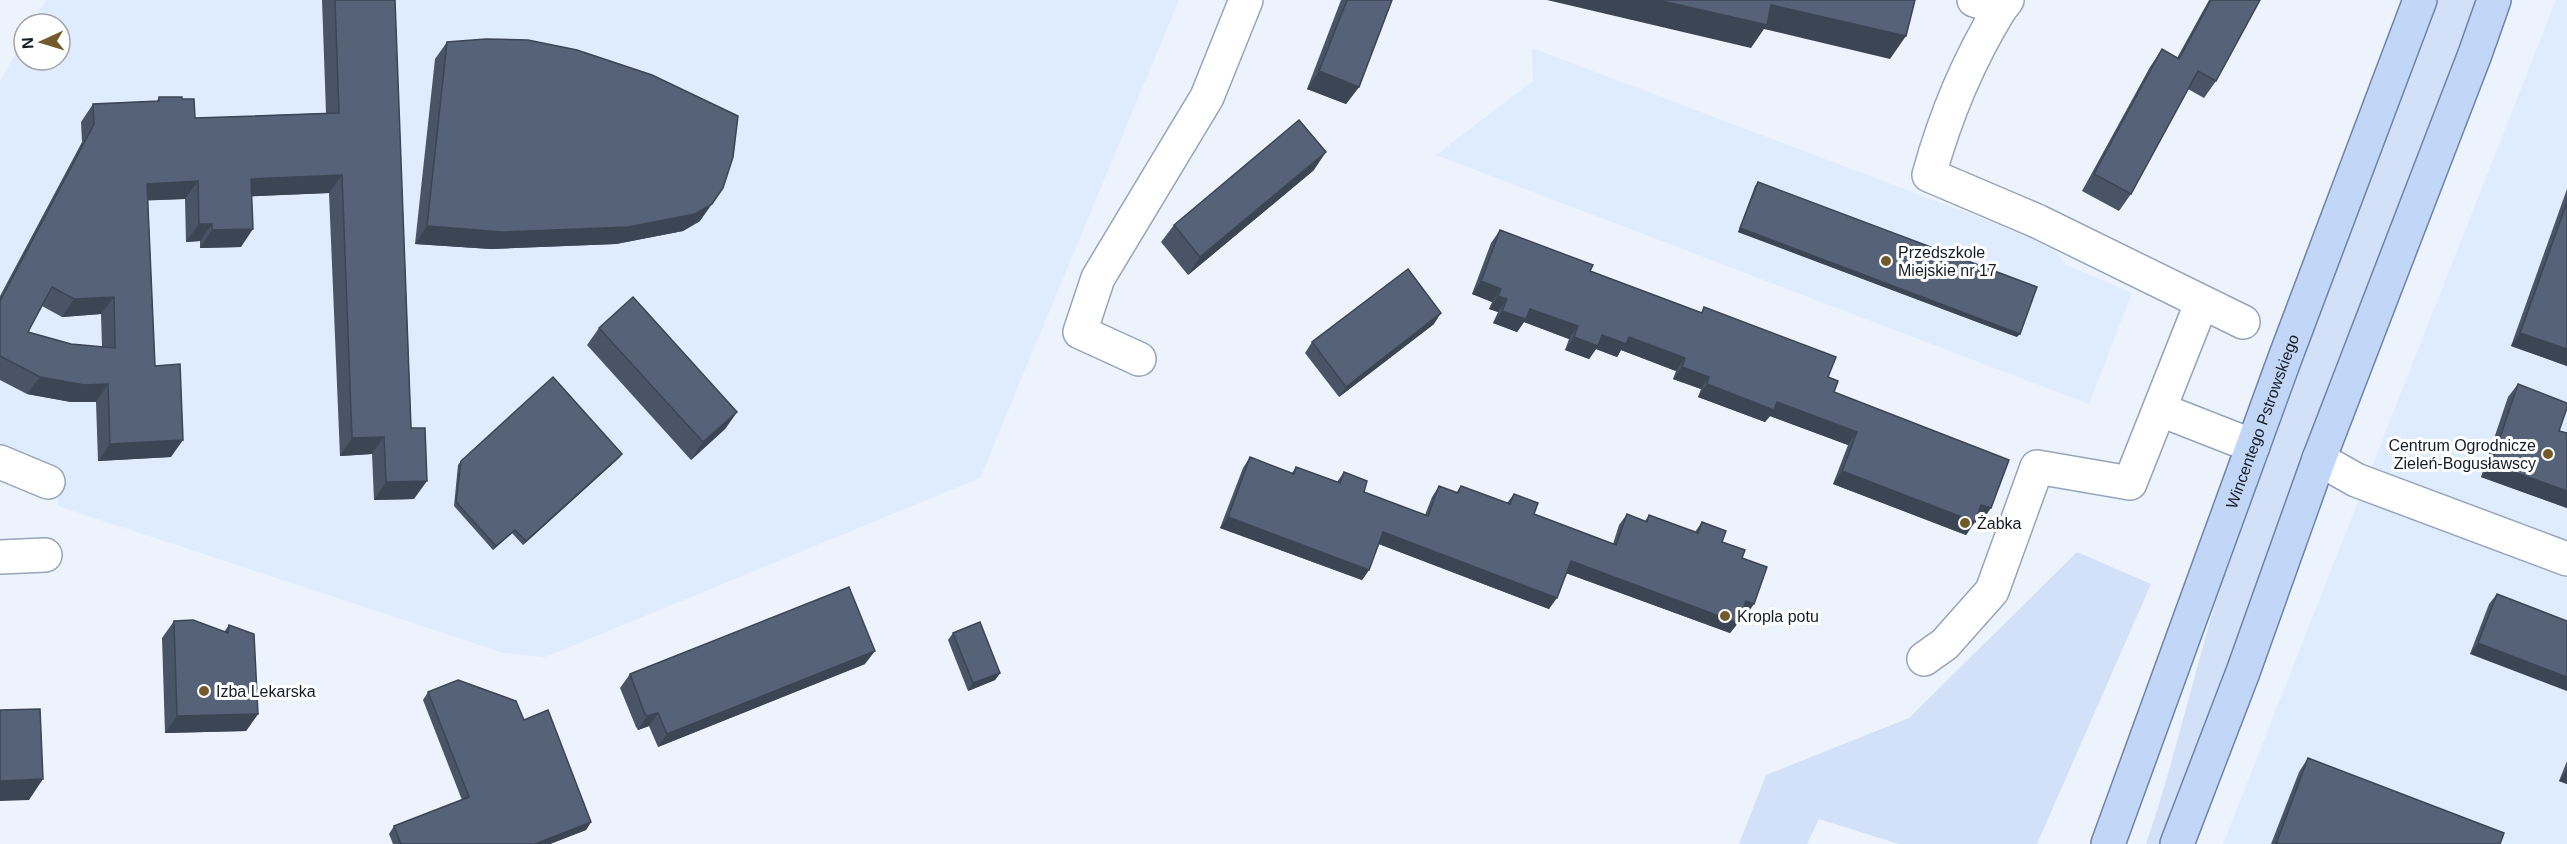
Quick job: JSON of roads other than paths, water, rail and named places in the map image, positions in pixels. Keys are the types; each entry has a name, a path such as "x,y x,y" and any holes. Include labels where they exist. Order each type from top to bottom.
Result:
{"main road":[{"name":"Wincentego Pstrowskiego","path":"2108,844 2253,446 2420,0"},
{"path":"2177,844 2243,672 2319,459 2494,0"}],"street":[{"path":"1139,359 1080,332 1098,278 1207,97 1246,0"},
{"path":"1994,3 1983,37 1950,108 1929,175 2037,221 2201,304 2243,322"},
{"path":"1924,659 1945,644 1992,591 2037,467 2130,483 2161,410 2201,304"},
{"path":"2161,410 2253,446"},
{"path":"2319,459 2356,480 2567,559"},
{"path":"0,462 48,482"},
{"path":"0,557 45,555"}],"place":[{"name":"Przedszkole Miejskie nr 17","path":"1886,261"},
{"name":"Centrum Ogrodnicze Zieleń-Bogusławscy","path":"2548,454"},
{"name":"Żabka","path":"1965,523"},
{"name":"Kropla potu","path":"1725,616"},
{"name":"Izba Lekarska","path":"204,691"}]}
